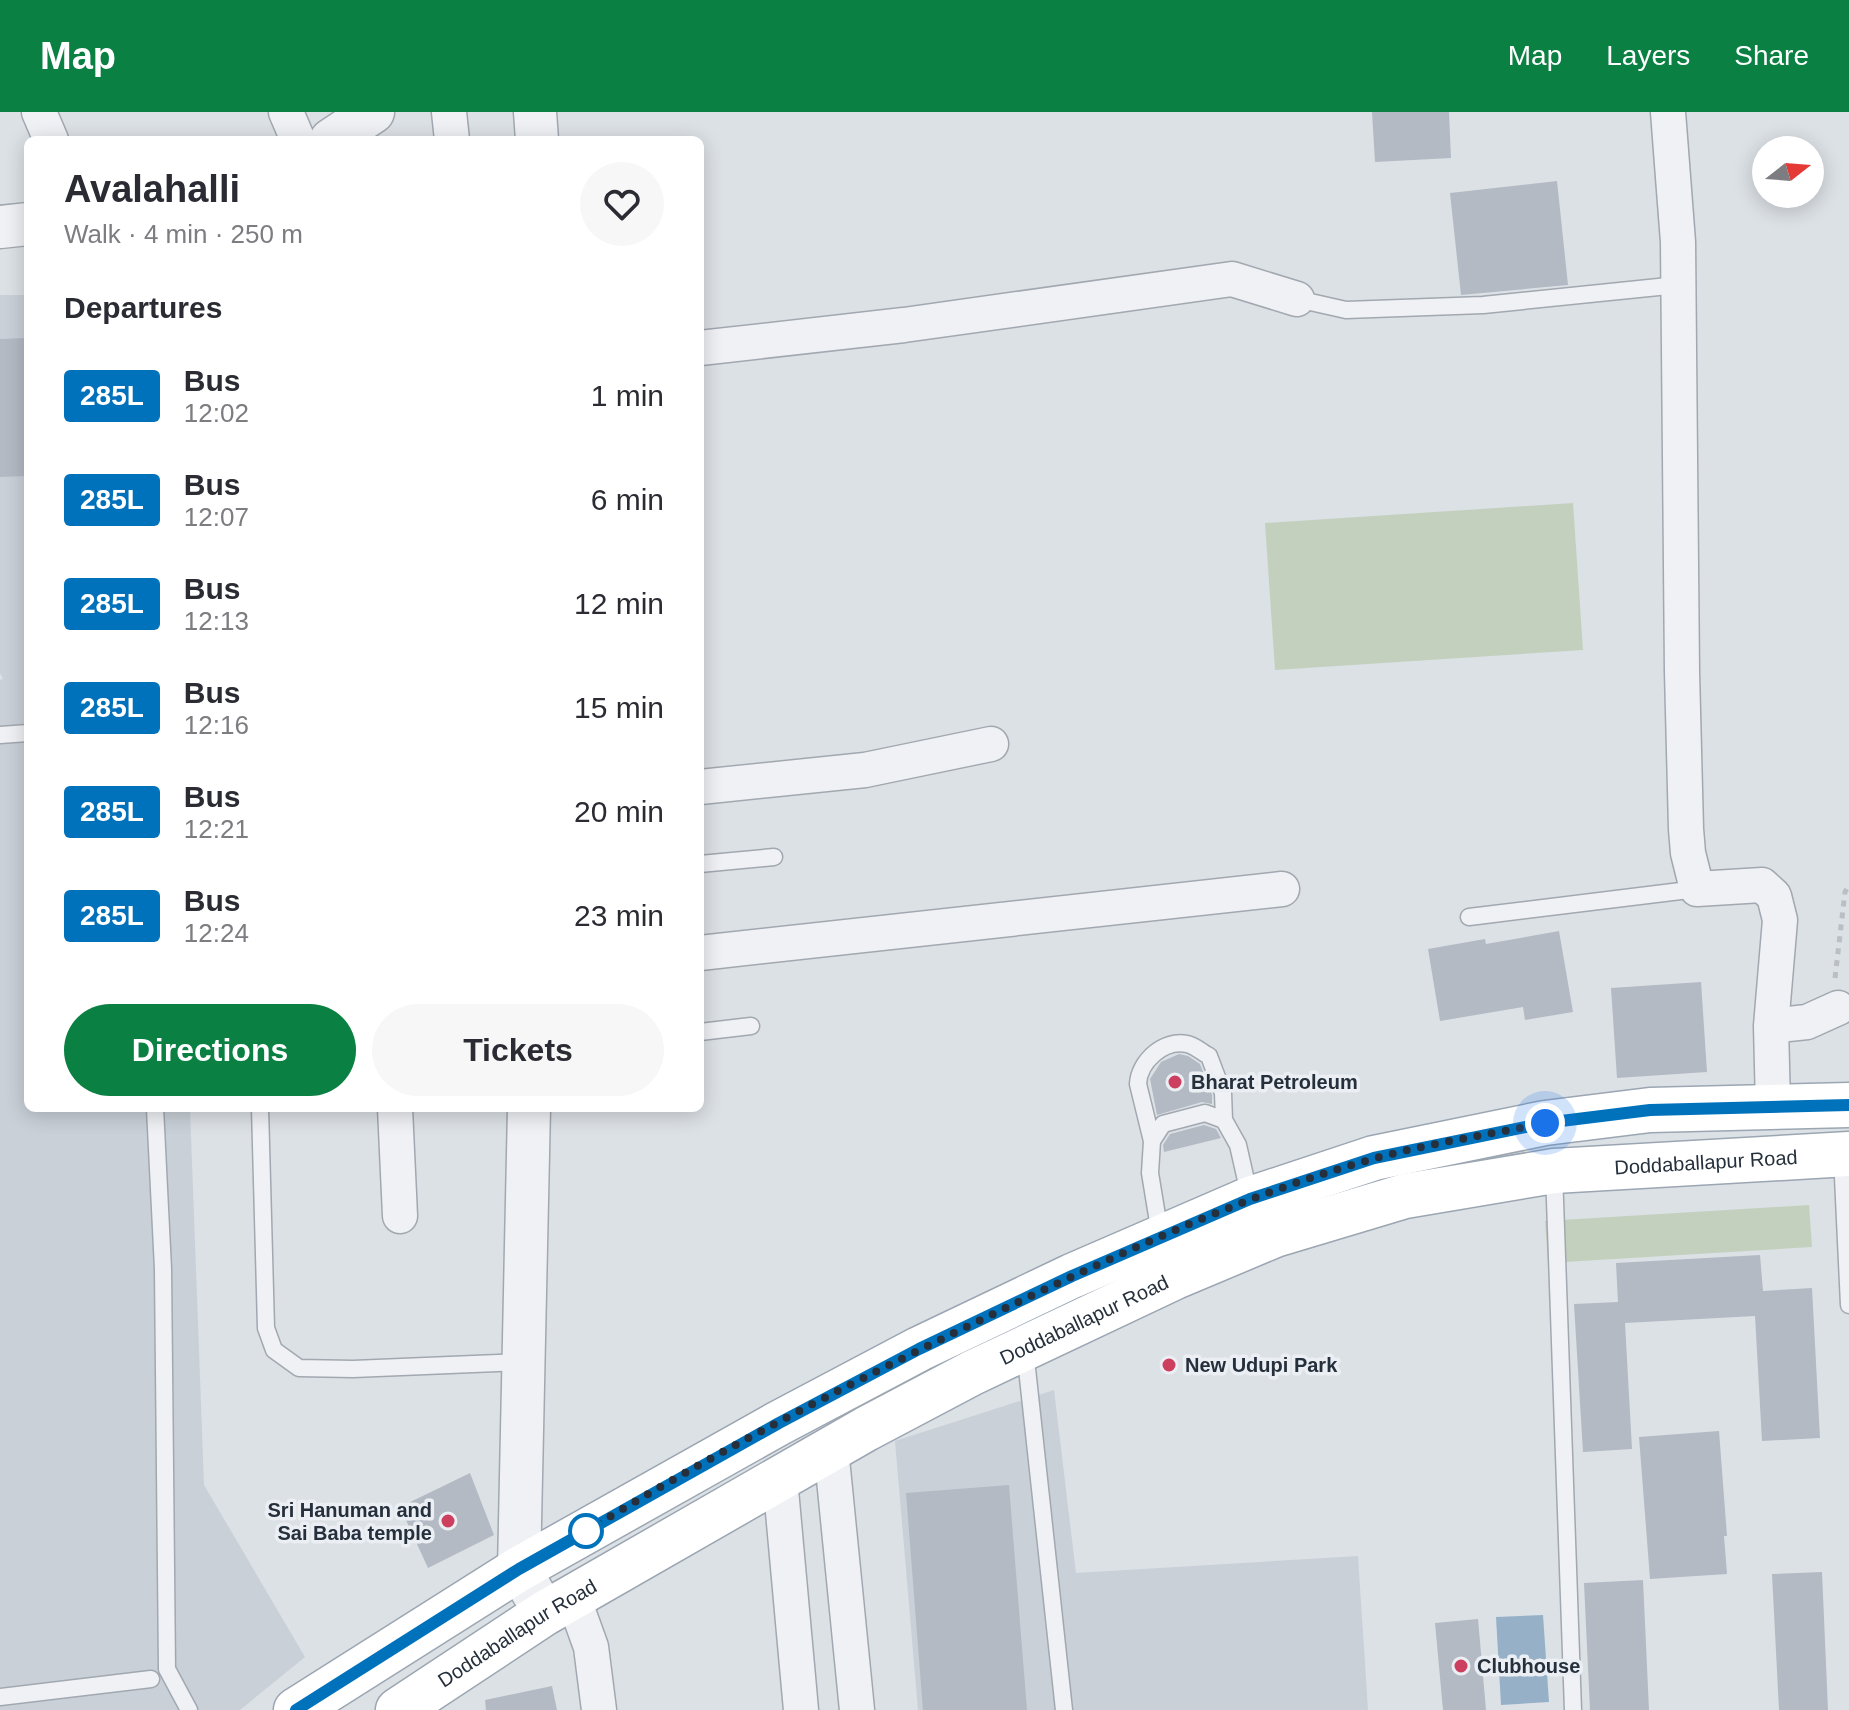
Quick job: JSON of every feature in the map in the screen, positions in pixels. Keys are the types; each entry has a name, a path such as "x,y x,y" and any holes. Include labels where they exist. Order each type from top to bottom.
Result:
{"main road":[{"name":"Doddaballapur Road","path":"398,1710 559,1605 831,1449 972,1373 1025,1349 1168,1258 1250,1199 1374,1158 1545,1123 1650,1110 1849,1105"},
{"name":"Doddaballapur Road","path":"296,1710 519,1569 766,1430 919,1349 1072,1276 1275,1235 1405,1196 1554,1171 1846,1154"}],"street":[{"path":"39,112 49,136"},
{"path":"286,112 296,136"},
{"path":"337,136 373,112"},
{"path":"449,112 452,136"},
{"path":"535,112 537,136"},
{"path":"1668,112 1678,242 1688,853 1697,889 1762,885 1774,896 1780,920 1771,1026 1773,1106"},
{"path":"0,227 24,224"},
{"path":"704,348 904,325 1232,279 1297,299"},
{"path":"704,787 865,770 991,744"},
{"path":"704,953 1282,889"},
{"path":"1771,1026 1807,1022 1838,1008"},
{"path":"395,1112 400,1216"},
{"path":"529,1112 519,1569 559,1605 591,1647 599,1710"},
{"path":"831,1449 857,1710"},
{"path":"780,1479 801,1710"}],"lane":[{"path":"1297,299 1346,310 1483,305 1678,285"},
{"path":"0,735 24,733"},
{"path":"704,864 774,857"},
{"path":"1469,917 1697,889"},
{"path":"704,1032 751,1026"},
{"path":"1168,1258 1150,1173 1152,1141 1138,1084 1138,1074 1148,1057 1171,1046 1186,1044 1209,1056 1223,1093 1224,1120 1238,1145 1250,1199"},
{"path":"155,1112 163,1269 167,1669 189,1710"},
{"path":"260,1112 266,1328 274,1350 299,1368 353,1369 523,1362"},
{"path":"1152,1141 1163,1124 1205,1113 1224,1120"},
{"path":"1846,1154 1849,1305"},
{"path":"1554,1171 1573,1710"},
{"path":"1025,1349 1064,1710"},
{"path":"0,1697 151,1679"}],"path":[{"path":"1838,1008 1834,989 1845,892 1849,885"}],"shaded area":[{"path":"0,295 24,295 24,1112 190,1112 204,1485 305,1657 240,1710 0,1710 0,680 3,679 0,673"},
{"path":"1054,1390 1076,1573 1358,1556 1368,1710 918,1710 895,1441"}],"green space":[{"path":"1573,503 1583,650 1275,670 1265,523"},
{"path":"1809,1205 1812,1247 1548,1263 1545,1221"}],"water":[{"path":"1543,1615 1549,1702 1501,1705 1496,1617"}],"building":[{"path":"1372,112 1449,112 1451,158 1375,162"},
{"path":"1557,181 1568,285 1461,295 1450,193"},
{"path":"24,338 24,476 0,477 0,339"},
{"path":"1559,931 1573,1012 1525,1020 1523,1007 1440,1021 1428,949 1485,939 1486,944"},
{"path":"1701,982 1707,1072 1617,1078 1611,988"},
{"path":"1179,1054 1200,1064 1212,1095 1212,1104 1202,1102 1157,1115 1150,1079 1161,1062"},
{"path":"1204,1125 1216,1129 1221,1138 1164,1152 1163,1145 1170,1134"},
{"path":"1760,1255 1763,1291 1812,1288 1820,1438 1762,1441 1755,1316 1625,1323 1632,1449 1583,1452 1574,1304 1618,1302 1616,1263"},
{"path":"1719,1431 1727,1574 1650,1579 1639,1437"},
{"name":"Sri Hanuman and Sai Baba temple","path":"470,1473 494,1535 428,1568 400,1507"},
{"path":"1009,1485 1027,1710 923,1710 906,1493"},
{"path":"1822,1572 1828,1710 1779,1710 1772,1574"},
{"path":"1643,1580 1649,1710 1590,1710 1584,1583"},
{"name":"Clubhouse","path":"1478,1619 1486,1710 1443,1710 1435,1623"},
{"path":"552,1686 557,1710 486,1710 485,1700"}],"bus line":[{"name":"285L","path":"296,1710 519,1569 779,1423 919,1349 1072,1276 1250,1199 1374,1158 1545,1123 1650,1110 1849,1105"}],"place":[{"name":"Bharat Petroleum","path":"1175,1082"},
{"name":"New Udupi Park","path":"1169,1365"},
{"name":"Sri Hanuman and Sai Baba temple","path":"448,1521"},
{"name":"Clubhouse","path":"1461,1666"}],"route":[{"path":"586,1531 919,1349 1072,1276 1250,1199 1374,1158 1545,1123"}]}
